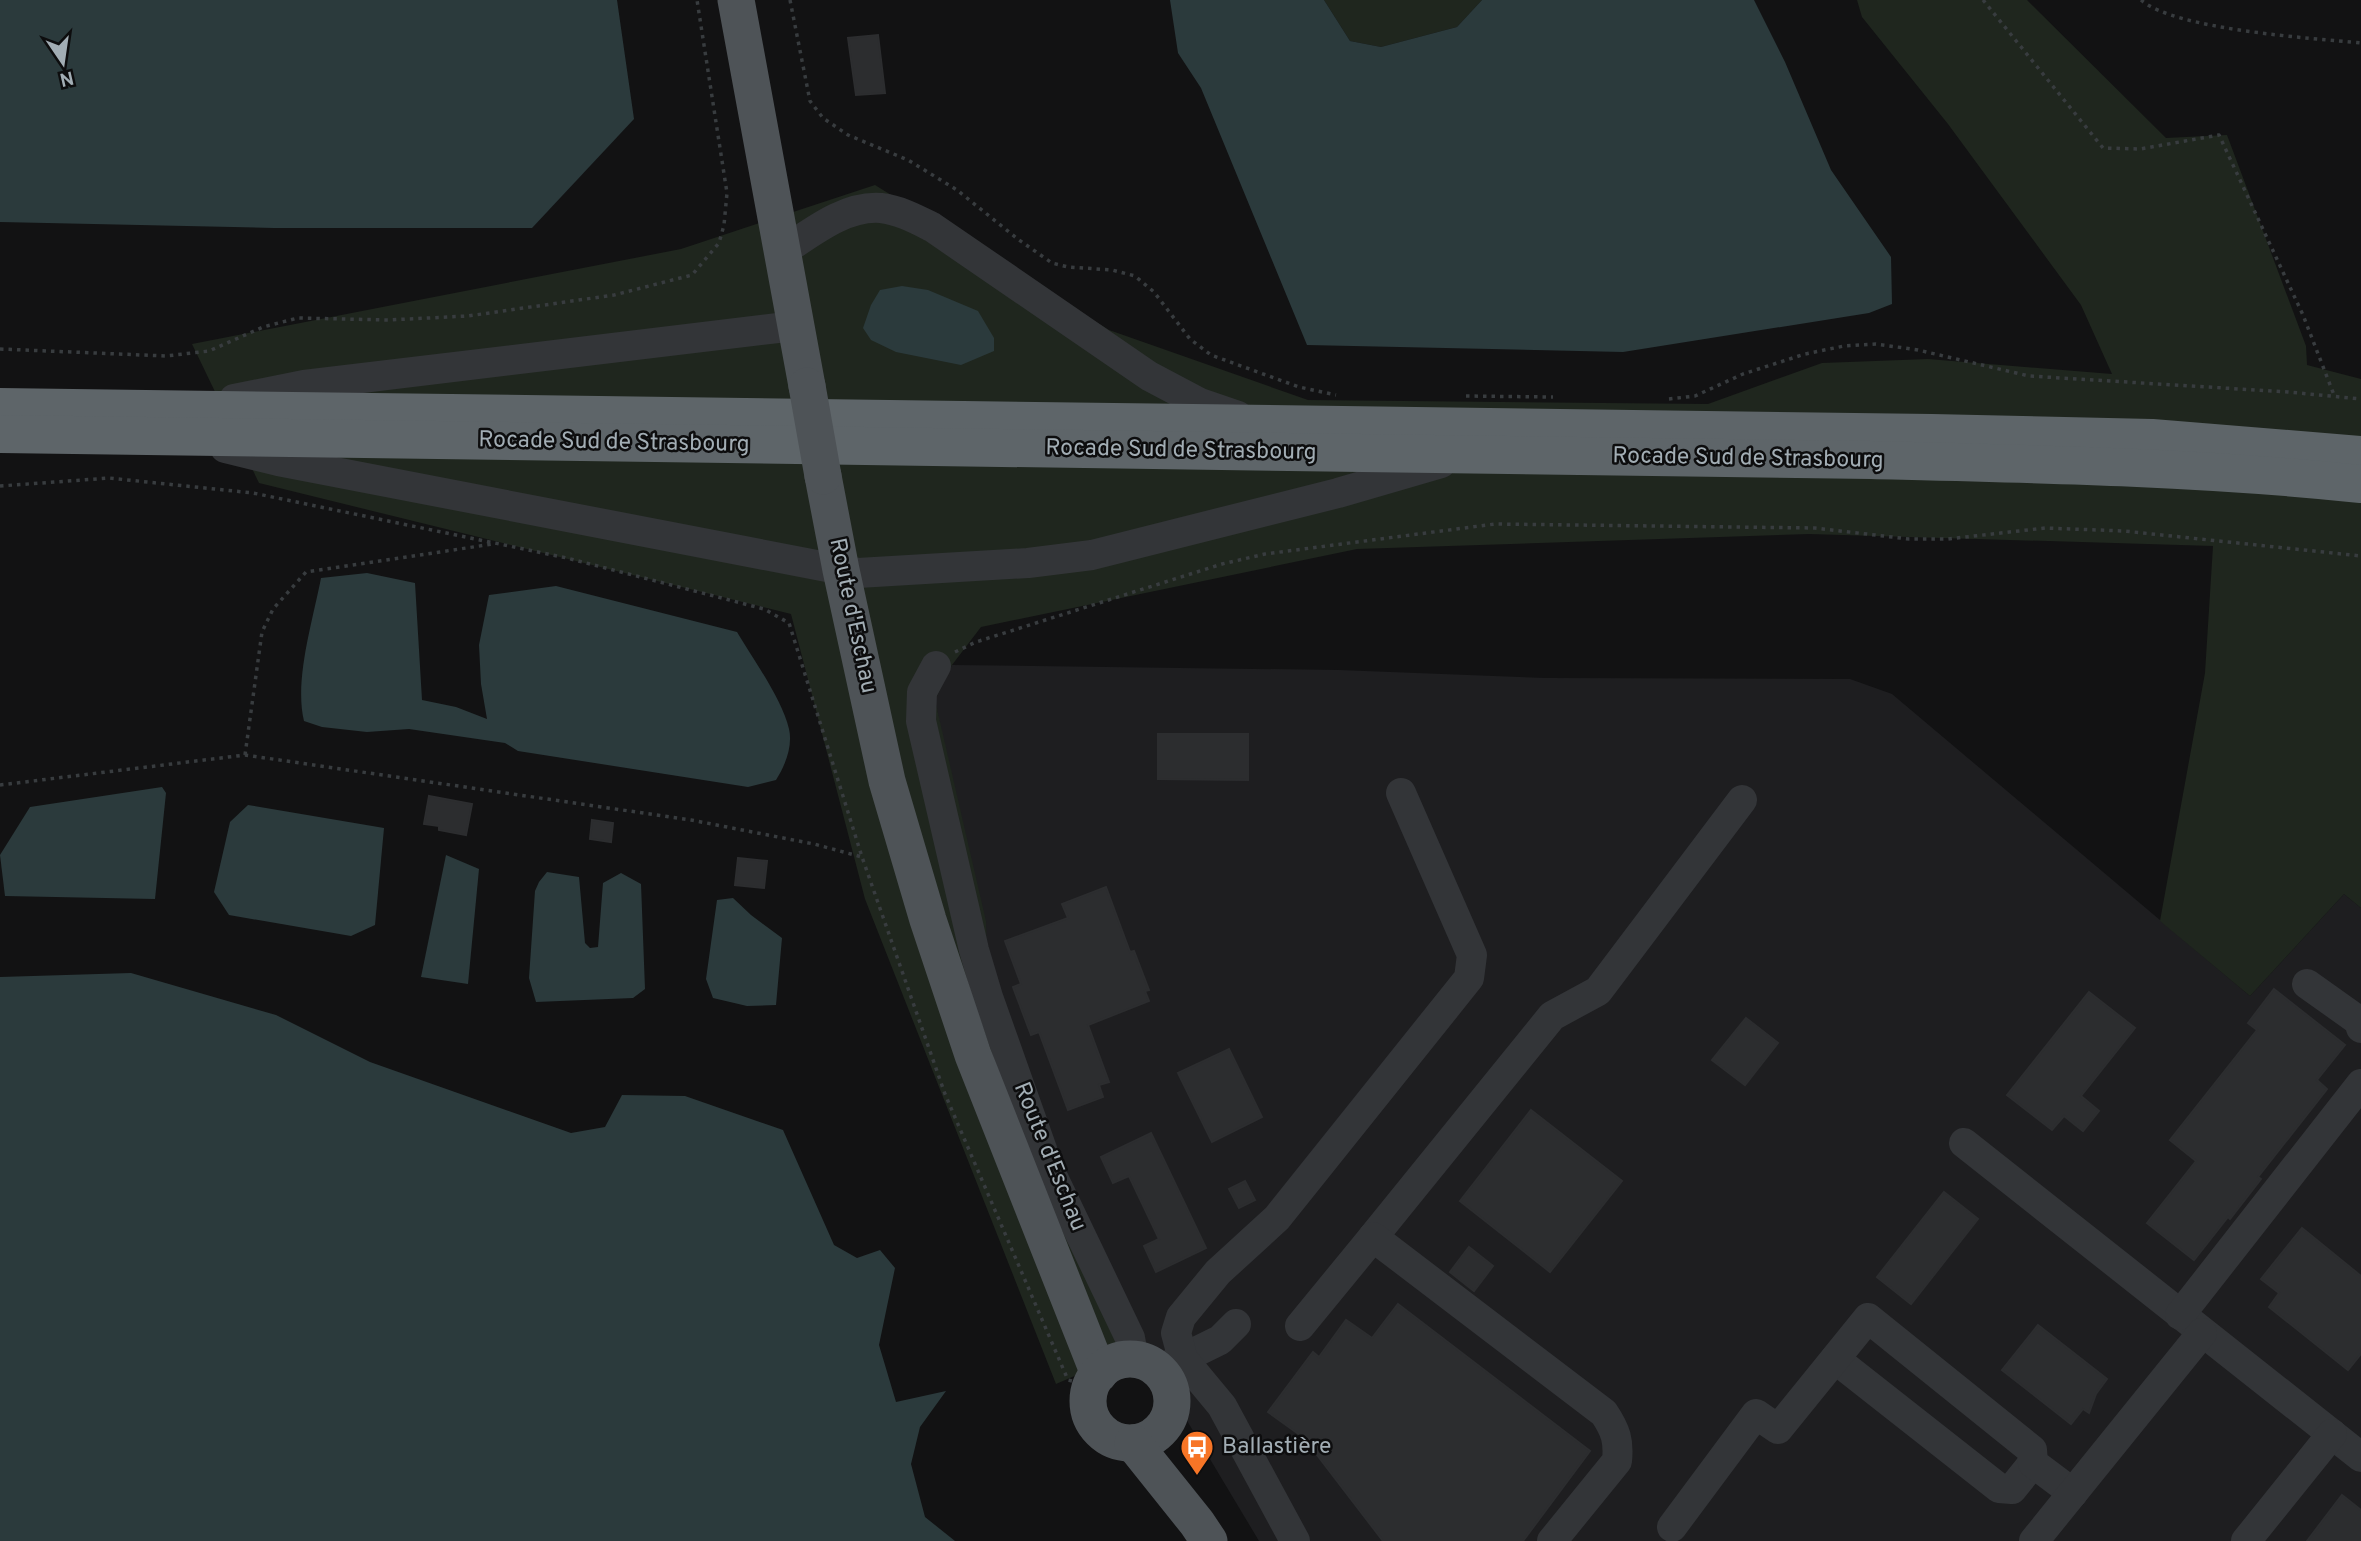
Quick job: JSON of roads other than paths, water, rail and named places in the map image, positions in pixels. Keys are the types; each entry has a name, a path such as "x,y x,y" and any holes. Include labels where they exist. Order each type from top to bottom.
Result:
{"highway":[{"name":"Rocade Sud de Strasbourg","path":"0,407 181,423 1469,456 1871,460 2146,467 2277,475 2361,484"},
{"name":"Rocade Sud de Strasbourg","path":"0,434 181,423 1290,424 2152,438 2361,455"}],"main road":[{"name":"Route d'Eschau","path":"736,0 841,570 887,781 928,920 973,1055 1037,1214 1131,1368"},
{"path":"1131,1368 1167,1381 1172,1394 1172,1408 1168,1421 1147,1437 1119,1442 1096,1426 1089,1407 1131,1368"},
{"path":"1147,1437 1203,1532"}],"street":[{"path":"782,252 817,229 853,211 881,208 905,214 932,227 1149,376 1200,404 1231,414 1290,424"},
{"path":"181,423 304,385 795,326"},
{"path":"181,423 278,461 858,573 1028,563 1093,555 1338,493 1469,456"},
{"name":"Route d'Eschau","path":"936,666 922,692 921,722 974,950 1049,1169 1130,1338 1131,1368"},
{"path":"1131,1368 1176,1333 1181,1317 1218,1272 1277,1218 1469,978 1472,955 1401,793"},
{"path":"1300,1326 1552,1016 1598,991 1742,800"},
{"path":"2308,984 2359,1021 2361,1028"},
{"path":"2034,1541 2073,1493 2361,1084"},
{"path":"1964,1143 2361,1457"},
{"path":"1373,1237 1604,1413 1616,1432 1619,1447 1616,1461 1552,1541"},
{"path":"1672,1527 1756,1413 1778,1429 1868,1318 2032,1450 2033,1463 2012,1489 1999,1488 1835,1359"},
{"path":"1131,1368 1220,1340 1236,1324"},
{"path":"1131,1368 1222,1406 1295,1541"},
{"path":"2246,1541 2332,1434"},
{"path":"2033,1463 2073,1493"}],"place":[{"name":"Ballastière","path":"1197,1477"}]}
